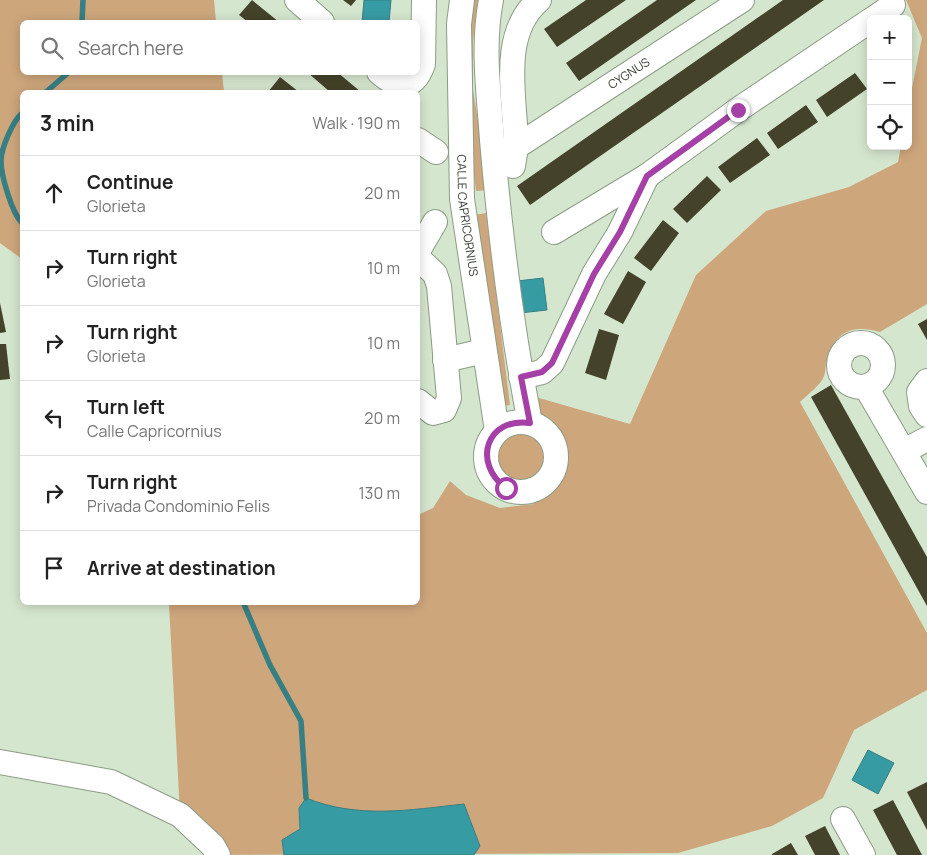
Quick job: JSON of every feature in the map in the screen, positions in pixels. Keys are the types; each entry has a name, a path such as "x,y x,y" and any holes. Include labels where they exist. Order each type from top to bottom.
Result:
{"street":[{"path":"297,0 320,20"},
{"name":"CALLE CAPRICORNIUS","path":"462,0 458,24 462,199 497,431"},
{"path":"491,0 487,71 497,194 521,377 530,423"},
{"name":"CYGNUS","path":"539,0 517,28 513,66 515,157 742,0"},
{"path":"879,15 893,5"},
{"path":"420,74 423,64 424,8 458,24"},
{"path":"554,232 647,176 738,110 867,23"},
{"path":"487,71 513,66"},
{"path":"382,75 390,82 411,87 419,75"},
{"path":"521,377 542,372 552,363 594,274 620,232 647,176"},
{"path":"462,199 477,200 497,194"},
{"path":"420,247 435,222"},
{"path":"420,260 435,274 439,286 449,398 444,410 433,413 420,403"},
{"path":"445,360 484,351"},
{"path":"927,381 919,392 922,406 927,415"},
{"path":"866,387 927,492"},
{"path":"530,423 536,425 549,436 556,459 552,472 544,482 533,490 519,492 506,488 495,480 486,455 489,442 497,431 509,424 530,423"},
{"path":"904,451 927,439"},
{"path":"0,762 111,782 180,815 213,846 218,855"},
{"path":"843,819 863,855"}],"shaded area":[{"path":"0,0 214,0 216,20 20,20 20,75 222,75 224,90 20,90 20,258 0,243"},
{"path":"467,0 478,0 473,41 473,90 489,190 476,191 466,106"},
{"path":"906,0 927,0 927,304 880,332 861,329 846,332 834,343 822,379 800,402 927,633 927,690 854,730 823,798 772,826 678,853 213,855 180,815 169,605 420,605 420,514 433,508 450,481 466,495 500,508 533,504 552,472 553,443 530,423 525,394 630,424 696,275 766,211 849,187 898,162 900,150 912,150 912,88 922,38"},
{"path":"486,213 510,405 498,407 475,215"},
{"path":"520,432 529,434 537,439 542,447 544,456 542,465 537,473 529,478 520,480 511,478 503,473 498,465 496,456 498,447 503,439 511,434"}],"water":[{"path":"364,0 391,0 389,20 362,20"},
{"path":"543,278 547,310 520,313 517,281"},
{"path":"868,750 894,763 878,794 852,780"},
{"path":"306,798 325,805 364,811 404,810 464,804 480,846 474,855 284,855 282,840 300,829 299,808"}],"building":[{"path":"252,0 277,20 245,20 239,15"},
{"path":"343,0 356,0 351,6"},
{"path":"586,0 626,0 557,47 544,29"},
{"path":"657,0 696,0 579,81 566,63"},
{"path":"783,0 824,0 530,205 517,186"},
{"path":"855,73 867,89 827,117 816,100"},
{"path":"310,75 341,75 359,90 328,90"},
{"path":"280,77 296,90 270,90"},
{"path":"806,105 818,122 778,149 767,133"},
{"path":"757,138 770,155 730,183 718,167"},
{"path":"707,176 721,190 687,223 673,209"},
{"path":"663,220 679,233 651,271 634,258"},
{"path":"628,271 646,282 623,324 604,314"},
{"path":"0,303 6,332 0,333"},
{"path":"927,319 927,340 918,324"},
{"path":"599,329 619,335 606,380 585,373"},
{"path":"0,344 6,344 10,379 0,380"},
{"path":"831,385 927,557 927,606 811,397"},
{"path":"927,782 927,830 907,792"},
{"path":"893,800 922,855 897,855 873,810"},
{"path":"825,826 840,855 815,855 805,836"},
{"path":"791,843 798,855 772,855 772,854"}],"waterway":[{"path":"82,20 83,0"},
{"path":"48,90 66,75"},
{"path":"20,116 8,135 1,161 8,194 20,220"},
{"path":"244,605 270,665 301,721 306,798"}],"route":[{"path":"506,488 495,480 488,468 486,455 489,442 497,431 509,424 530,423 521,377 542,372 552,363 594,274 620,232 647,176 738,110"}]}
